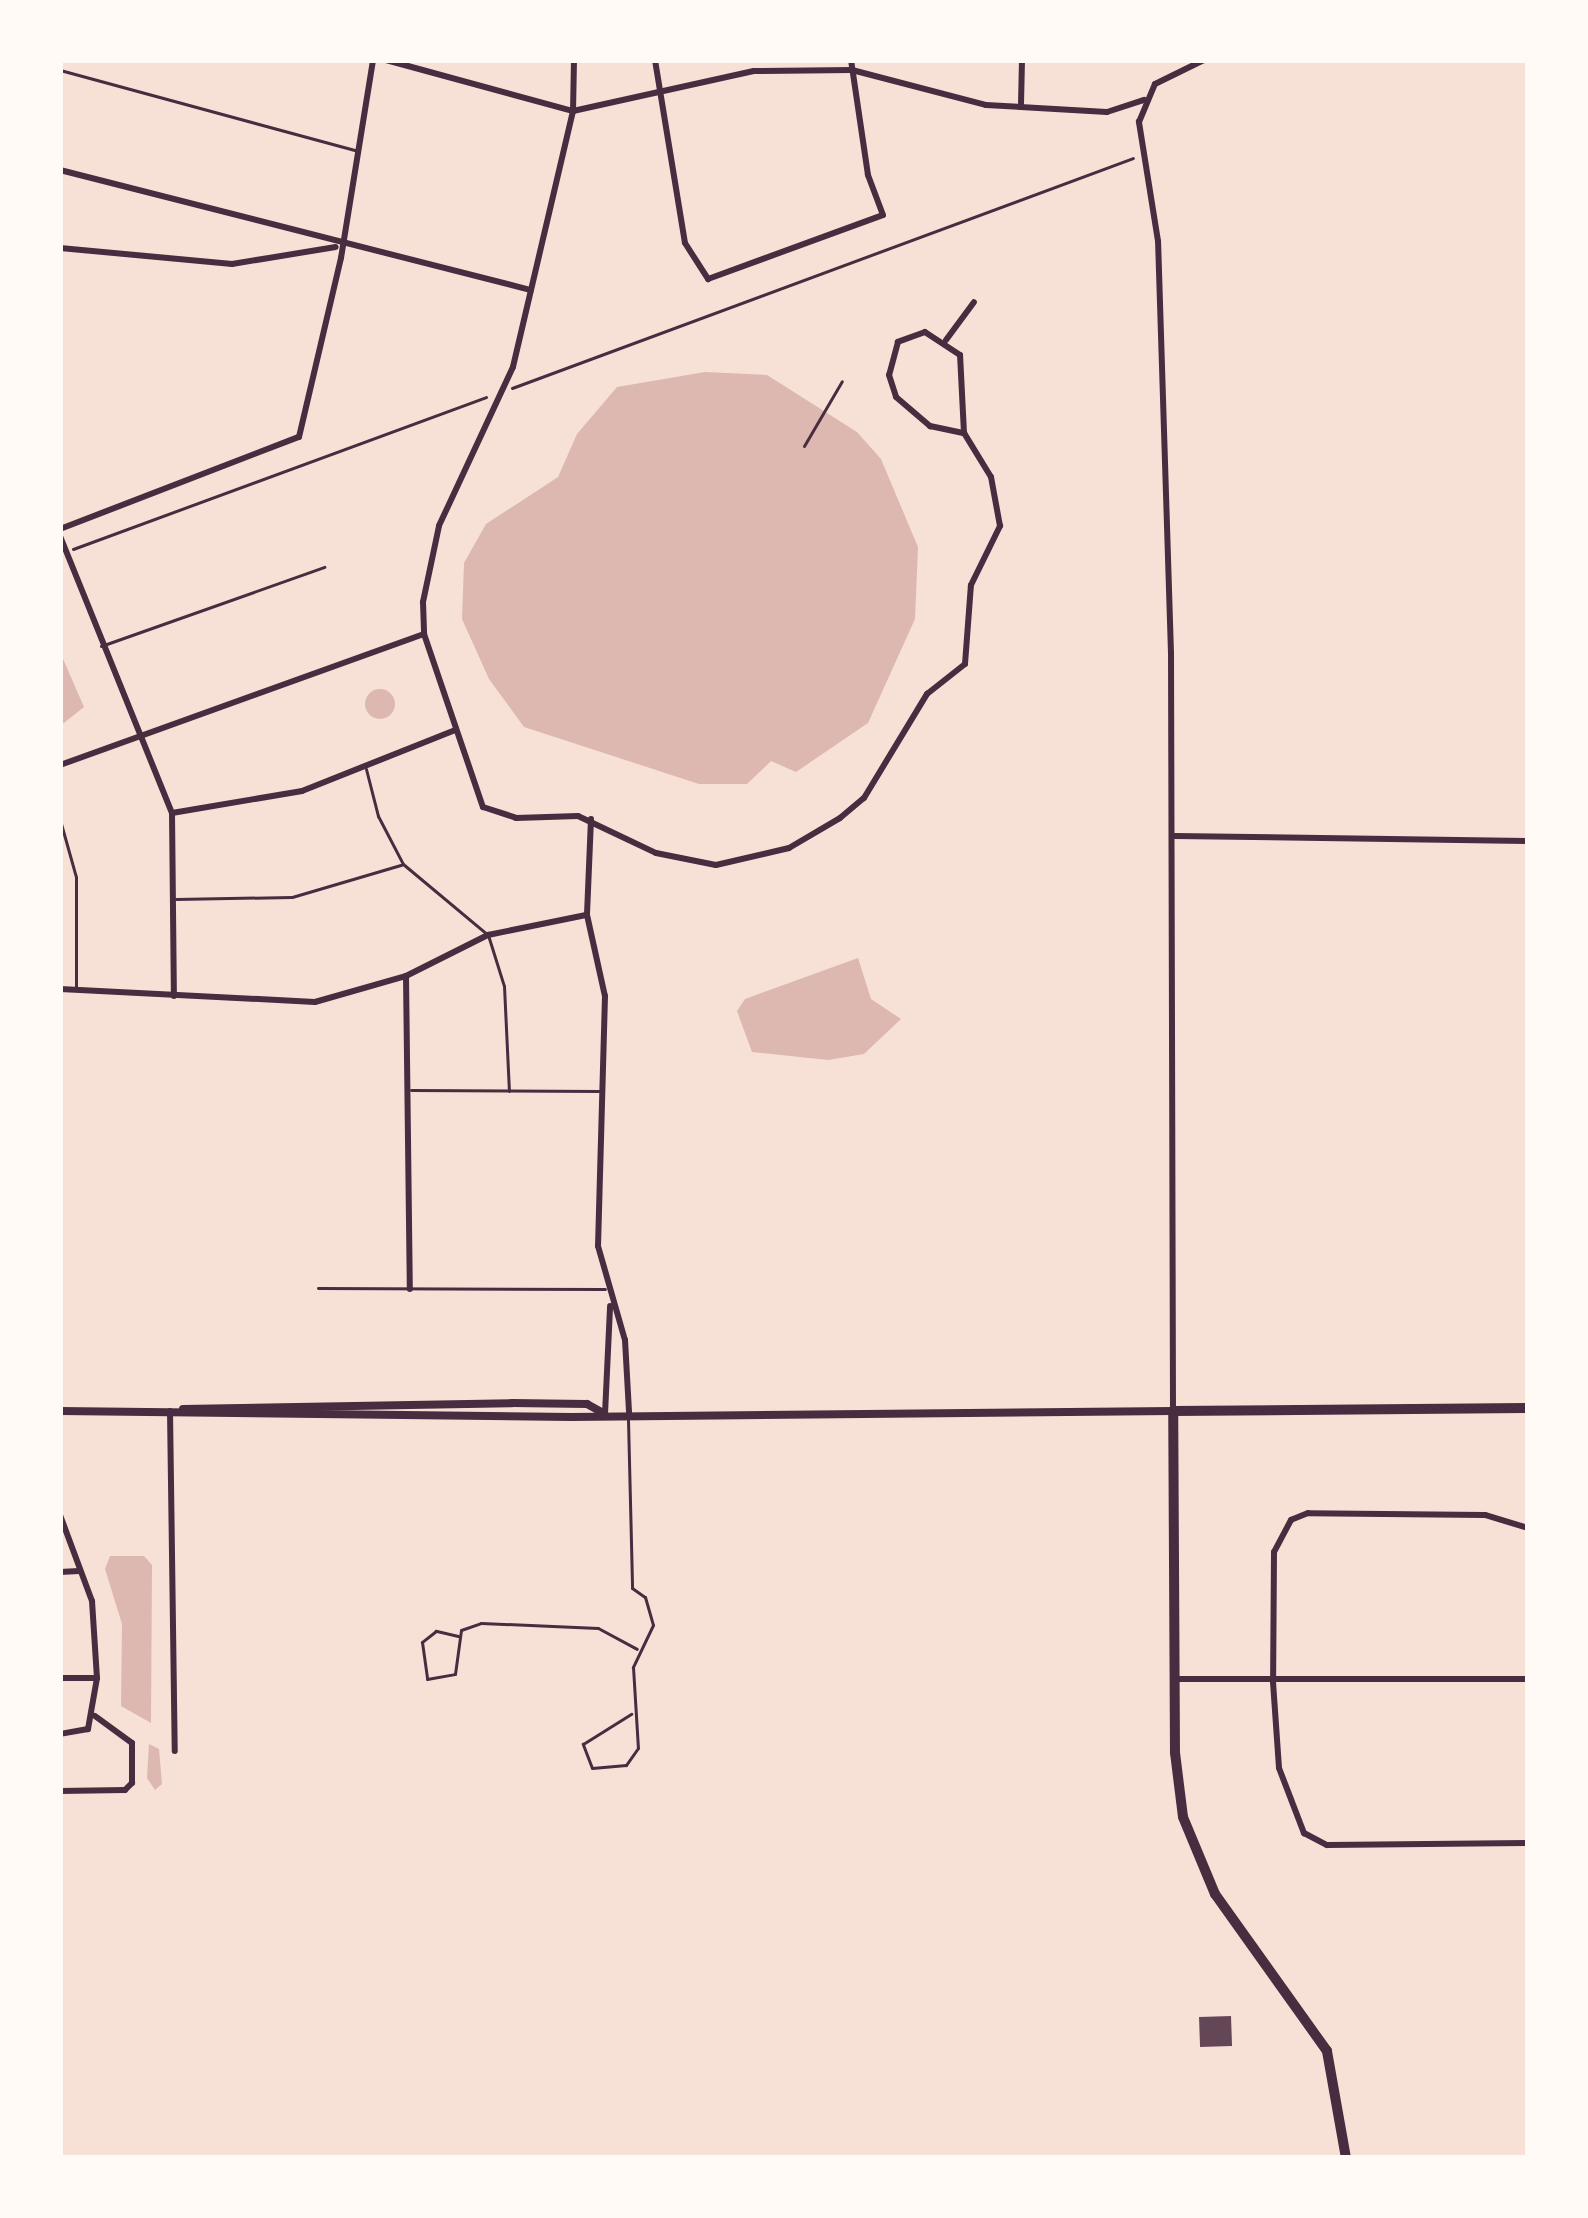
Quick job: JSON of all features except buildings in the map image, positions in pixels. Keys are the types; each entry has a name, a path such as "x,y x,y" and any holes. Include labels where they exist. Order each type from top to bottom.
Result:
{"main road":[{"path":"1346,2158 1328,2050 1283,1979 1233,1921 1191,1841 1177,1788 1173,1411 1528,1408"}],"street":[{"path":"174,996 172,812 100,646 63,553 60,533 299,437 360,152 373,60"},
{"path":"386,60 573,111 659,97 754,70 852,70 986,105 1107,112 1144,100"},
{"path":"574,60 573,111 502,404 439,526 424,634 483,807 501,817 591,819 656,853 716,866 790,848 864,798 927,694 965,664 971,585 1000,526 997,494 964,433 965,372 946,340 911,334 894,348 889,375 910,416 964,433"},
{"path":"655,60 685,244 707,279 883,215 851,60"},
{"path":"1022,60 1022,104"},
{"path":"60,1411 1173,1411 1174,836 1157,241 1139,122 1144,100 1167,74 1204,60"},
{"path":"60,170 340,246 531,290"},
{"path":"60,248 232,264 340,246"},
{"path":"946,340 974,302"},
{"path":"60,765 424,634"},
{"path":"172,812 302,791 456,730"},
{"path":"591,819 587,915 605,995 598,1246 605,1289 625,1340 629,1412"},
{"path":"1174,836 1528,841"},
{"path":"60,989 315,1002 406,976 488,934 587,915"},
{"path":"406,976 410,1289"},
{"path":"605,1414 610,1306"},
{"path":"170,1411 175,1751"},
{"path":"60,1515 92,1600 97,1678 95,1716 88,1729 60,1735"},
{"path":"1528,1528 1485,1515 1291,1520 1274,1552 1273,1682 1279,1768 1304,1833 1327,1844 1528,1843"},
{"path":"60,1571 79,1571"},
{"path":"60,1678 97,1678"},
{"path":"1174,1679 1528,1679"},
{"path":"60,1791 125,1790 132,1783 132,1743 95,1716"}],"lane":[{"path":"752,60 754,70"},
{"path":"60,70 360,152"},
{"path":"100,646 324,567"},
{"path":"366,769 378,816 404,864 488,934 506,1001 509,1091"},
{"path":"60,820 76,877 76,989"},
{"path":"174,898 292,897 404,864"},
{"path":"409,1090 605,1091"},
{"path":"318,1288 605,1289"},
{"path":"629,1412 627,1545 632,1588 645,1597 653,1625 639,1650 631,1714 640,1732 632,1760 605,1772 592,1768 584,1744 631,1714"},
{"path":"458,1636 455,1674 427,1679 422,1642 436,1631 458,1636 481,1622 598,1628 639,1650"}],"path":[{"path":"521,385 1112,171 1138,155"},
{"path":"804,446 842,381"},
{"path":"63,553 495,394"}],"shaded area":[{"path":"705,372 767,375 857,432 881,459 918,547 915,619 868,723 796,772 771,761 747,784 699,784 524,727 489,679 462,619 464,563 486,524 558,477 577,434 617,387"},
{"path":"60,652 84,707 60,726"},
{"path":"380,689 391,693 395,704 391,715 380,719 369,715 365,704 369,693"},
{"path":"858,958 871,999 901,1019 864,1054 828,1060 752,1052 737,1011 745,999"},
{"path":"110,1556 144,1556 152,1565 151,1723 121,1706 122,1624 105,1569"},
{"path":"149,1744 159,1749 162,1784 155,1790 147,1778"}]}
